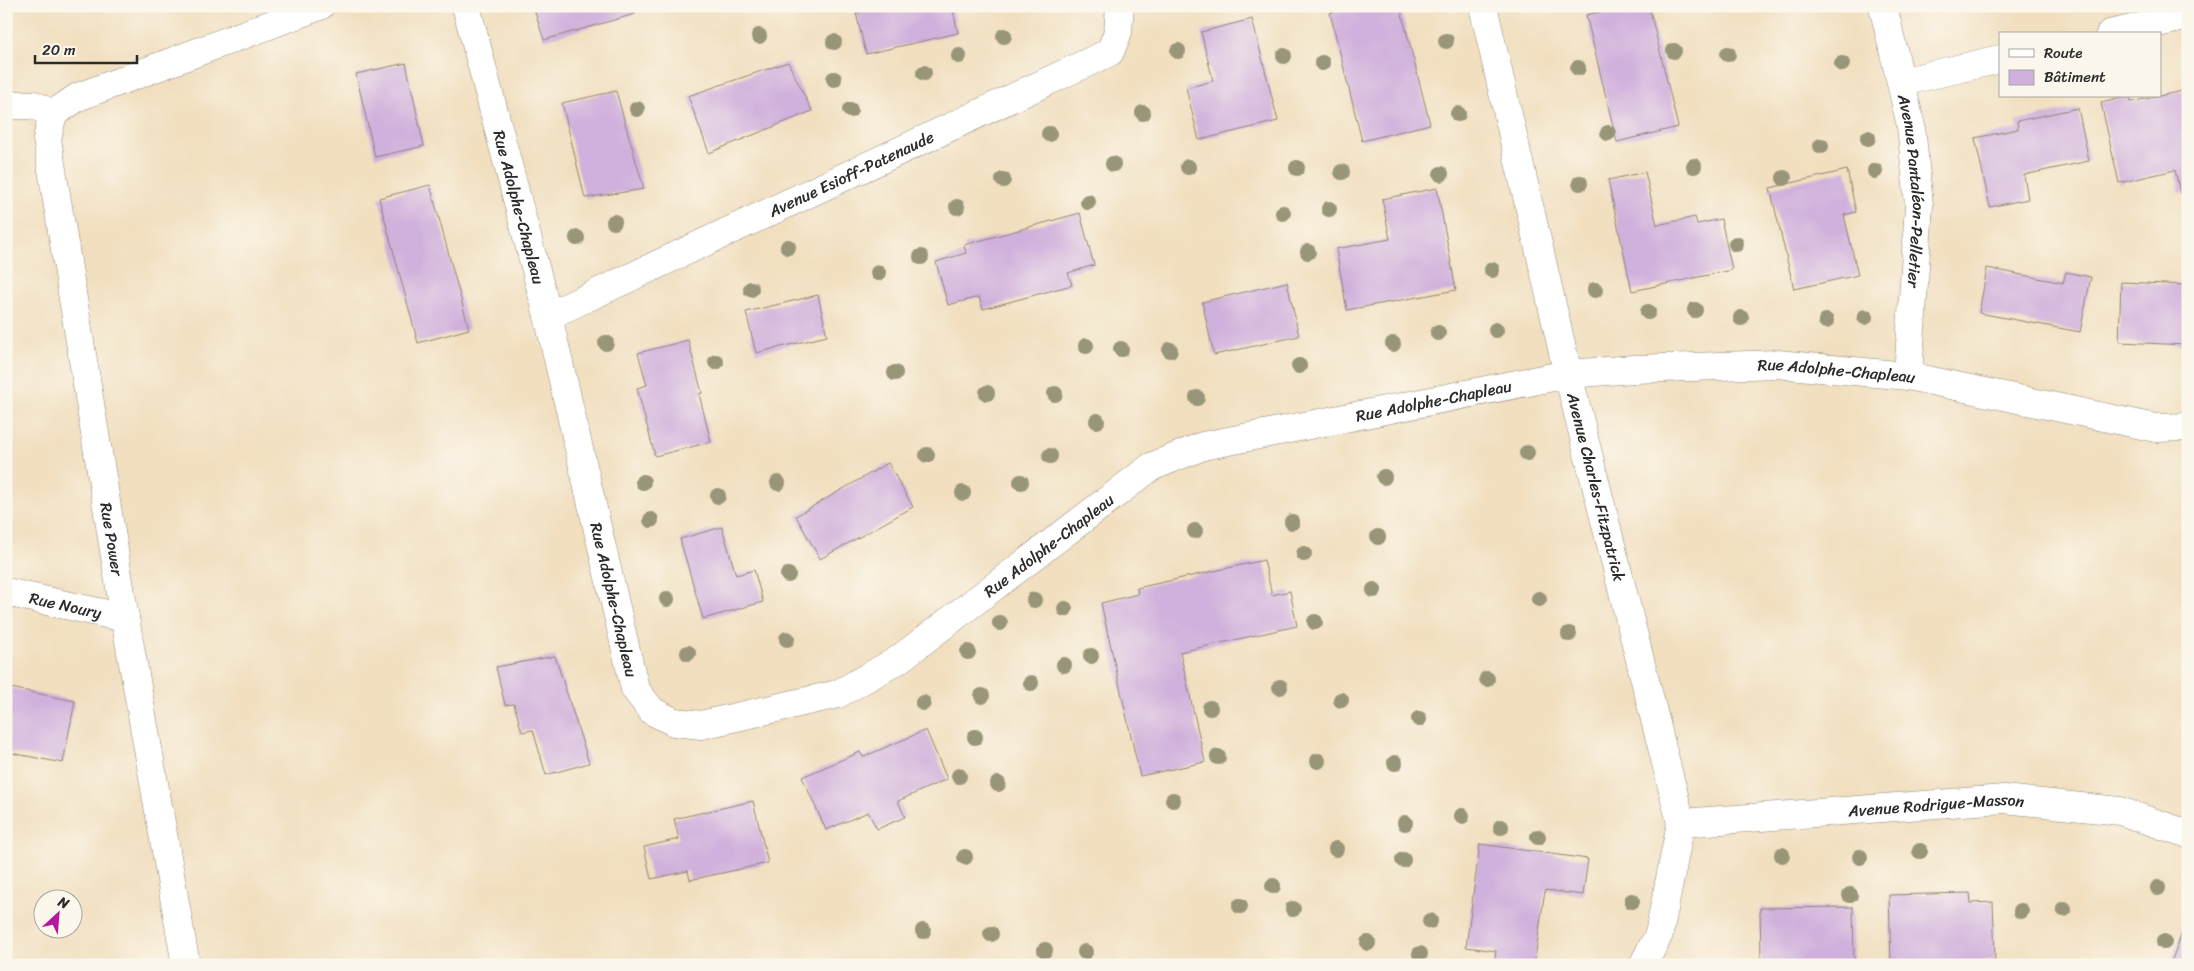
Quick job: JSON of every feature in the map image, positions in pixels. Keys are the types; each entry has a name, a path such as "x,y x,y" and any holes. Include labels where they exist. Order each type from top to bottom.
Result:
{"street":[{"path":"6,105 34,105 53,114 78,97 320,6"},
{"name":"Rue Adolphe-Chapleau","path":"466,6 548,316 636,689 652,711 674,722 701,725 838,694 890,665 1152,467 1203,446 1568,374 1634,369 1777,364 1908,376 2156,428 2188,427"},
{"name":"Avenue Esioff-Patenaude","path":"548,316 1110,52 1118,32 1120,6"},
{"name":"Avenue Charles-Fitzpatrick","path":"1482,6 1568,374 1681,823 1659,934 1643,965"},
{"name":"Avenue Pantaléon-Pelletier","path":"1883,6 1911,126 1919,205 1908,376"},
{"path":"2119,32 2188,16"},
{"path":"1901,82 1999,59"},
{"name":"Rue Power","path":"53,114 47,139 125,618 186,965"},
{"name":"Rue Noury","path":"6,592 125,618"},
{"name":"Avenue Rodrigue-Masson","path":"1681,823 2004,799 2120,811 2188,834"}],"building":[{"path":"533,6 633,6 635,14 544,40"},
{"path":"887,6 952,6 958,33 866,54 856,13"},
{"path":"1358,6 1400,6 1430,124 1362,141 1330,13"},
{"path":"1625,6 1649,6 1678,127 1617,142 1586,15"},
{"path":"1252,19 1278,121 1199,140 1186,88 1213,81 1201,32"},
{"path":"788,62 812,111 709,153 688,96"},
{"path":"406,63 424,146 375,157 356,74"},
{"path":"2187,90 2188,191 2180,193 2175,170 2119,183 2101,103 2122,98 2130,98 2131,102 2150,98 2162,98 2162,95"},
{"path":"616,91 644,189 585,198 562,103"},
{"path":"2078,108 2089,161 2024,175 2028,199 1990,207 1975,138 2018,129 2017,121"},
{"path":"1847,170 1856,212 1844,215 1858,275 1794,289 1770,188"},
{"path":"1645,172 1657,225 1695,217 1697,224 1721,219 1732,270 1632,291 1608,180"},
{"path":"430,185 469,329 418,343 379,198"},
{"path":"1437,188 1456,290 1347,310 1336,249 1390,239 1382,199"},
{"path":"1080,213 1094,265 1068,273 1072,285 983,309 979,297 948,305 936,262 966,253 964,245"},
{"path":"1987,268 2063,283 2066,272 2091,277 2080,332 1979,313"},
{"path":"1287,282 1299,336 1214,355 1202,302"},
{"path":"2121,282 2188,285 2188,345 2119,342"},
{"path":"818,295 827,336 756,353 746,312"},
{"path":"688,340 702,393 699,394 711,442 655,456 637,388 647,385 638,353"},
{"path":"888,463 913,507 820,559 796,516"},
{"path":"722,527 736,575 754,570 763,602 703,619 680,539"},
{"path":"1264,560 1272,595 1290,591 1297,626 1180,652 1205,762 1140,776 1101,603 1138,594 1137,588"},
{"path":"555,656 589,763 546,775 533,730 522,732 514,704 505,705 496,667"},
{"path":"6,687 75,701 63,763 6,752"},
{"path":"926,730 947,779 898,801 905,817 877,829 868,812 826,830 802,777 860,752 863,757"},
{"path":"753,801 768,863 690,880 688,871 651,879 644,847 679,839 674,819"},
{"path":"1480,844 1588,859 1583,895 1545,890 1534,965 1494,965 1496,951 1466,947"},
{"path":"1970,893 1971,903 1993,902 1995,961 1891,965 1889,895"},
{"path":"1853,907 1854,965 1765,965 1761,960 1760,908"},
{"path":"2186,922 2188,923 2188,965 2170,965"}]}
